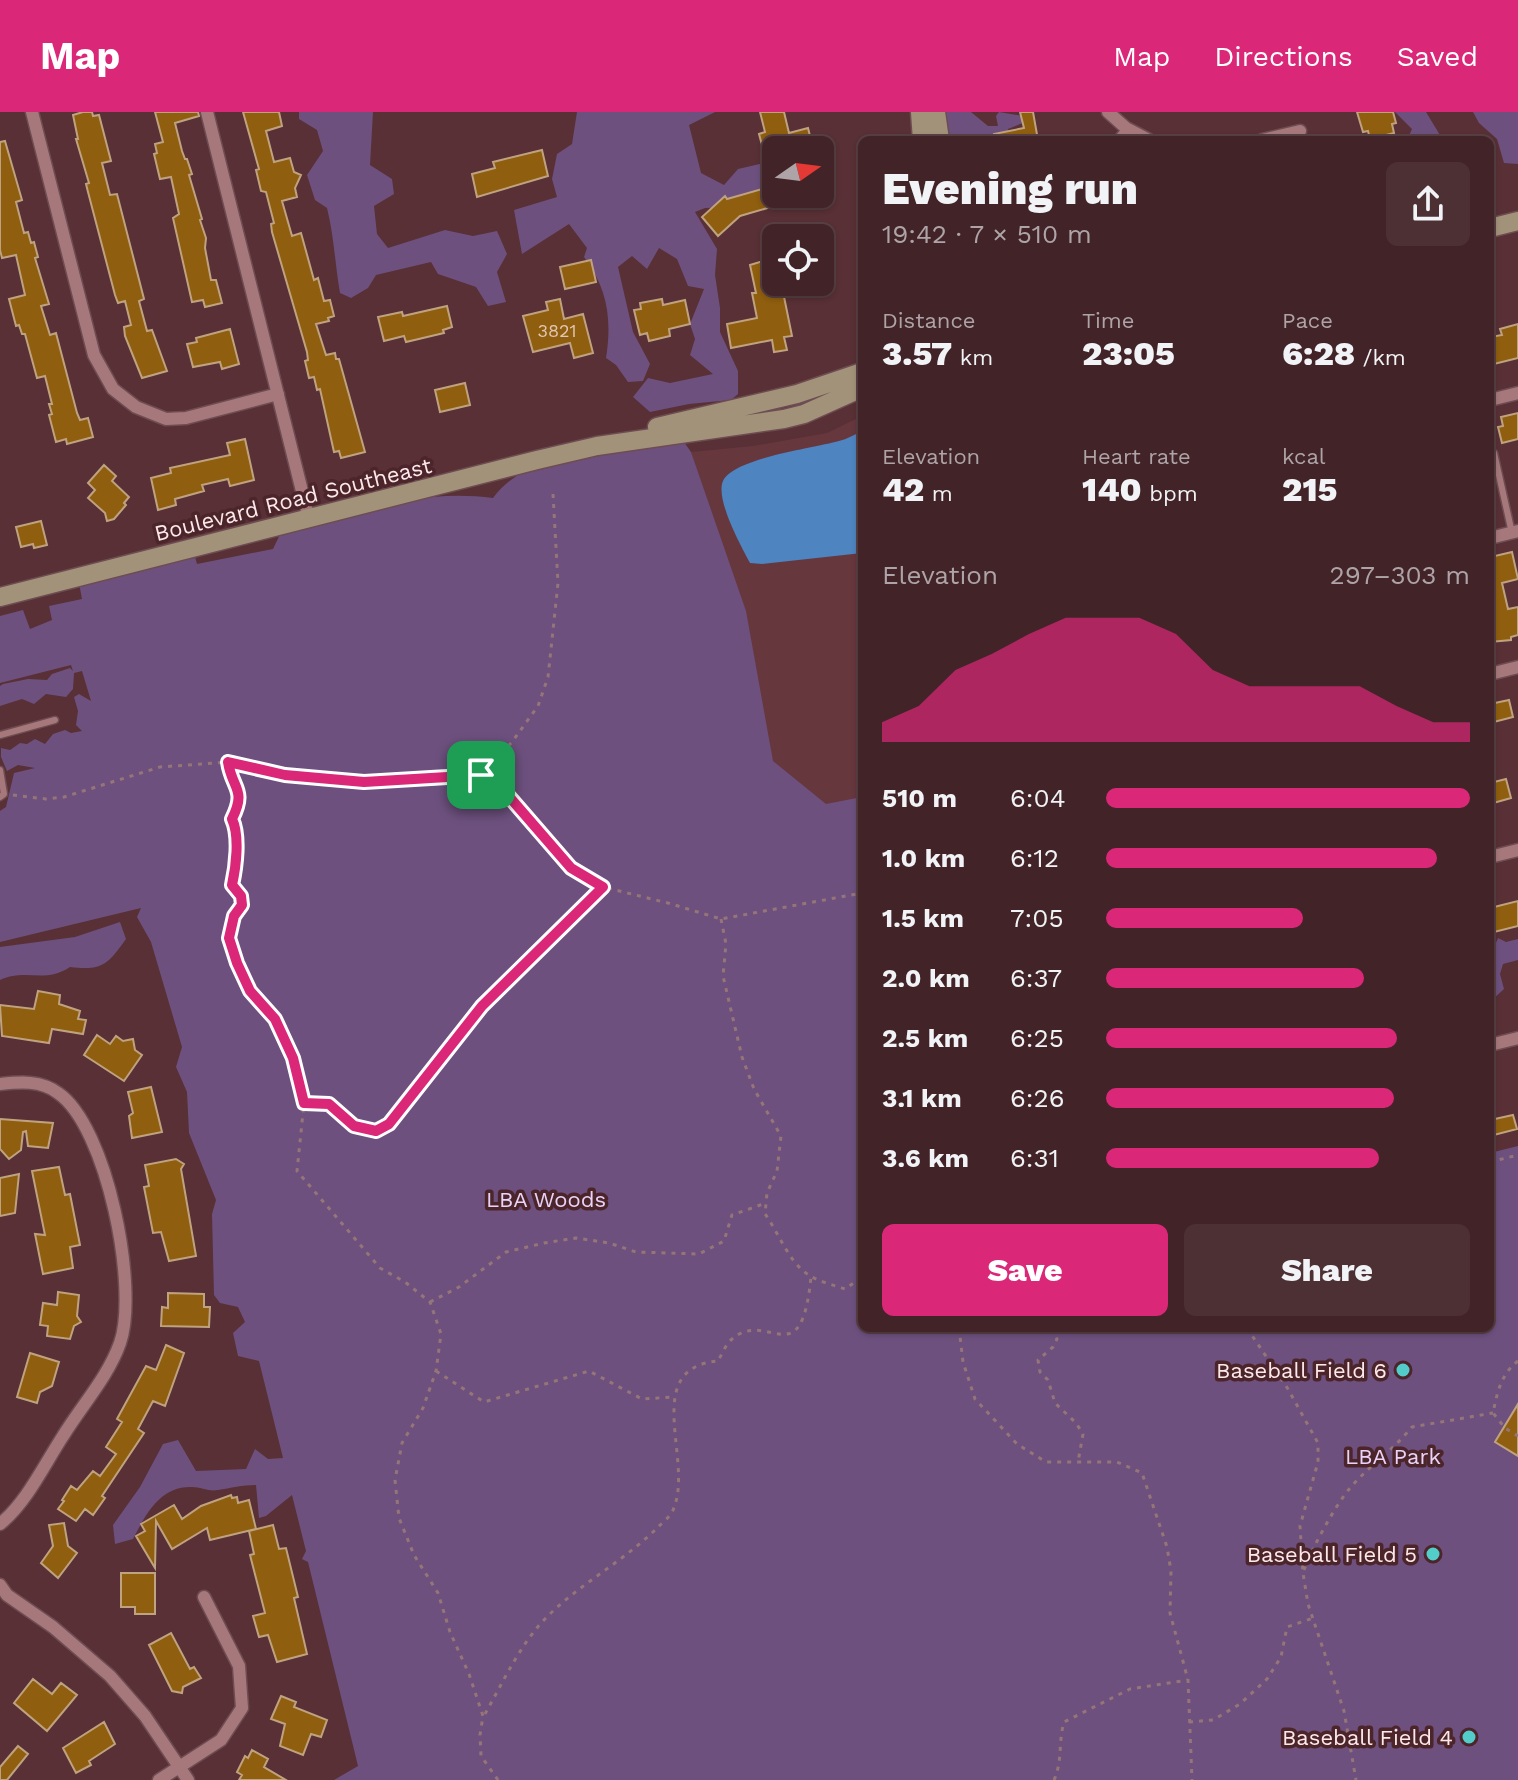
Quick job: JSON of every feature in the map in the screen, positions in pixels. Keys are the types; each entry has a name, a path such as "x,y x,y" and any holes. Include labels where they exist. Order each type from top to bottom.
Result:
{"street":[{"path":"32,112 94,355 113,389 136,407 166,419 186,418 278,394"},
{"path":"207,112 309,519"},
{"path":"920,112 922,136"},
{"path":"936,112 939,136"},
{"path":"1108,112 1126,128 1141,136"},
{"path":"1279,136 1300,131"},
{"path":"1494,227 1518,221"},
{"name":"Boulevard Road Southeast","path":"0,597 597,446 648,429 797,394 858,373"},
{"name":"Boulevard Road Southeast","path":"597,446 784,419 804,414 858,388"},
{"path":"1494,399 1518,393"},
{"path":"1494,537 1515,532"},
{"path":"1494,673 1518,667"},
{"path":"1494,856 1518,850"},
{"path":"1494,1044 1518,1038"},
{"path":"0,1084 29,1081 58,1092 83,1120 102,1162 115,1219 126,1270 127,1313 120,1343 101,1381 37,1479 0,1524"},
{"path":"0,1585 7,1595 53,1627 110,1676 145,1716 188,1780"},
{"path":"159,1780 221,1740 242,1708 239,1666 204,1597"}],"lane":[{"path":"1119,136 1126,128"},
{"path":"1494,453 1515,532"},
{"path":"0,735 55,720"},
{"path":"0,770 2,795"}],"path":[{"path":"481,775 512,742 538,706 548,677 558,583 553,494"},
{"path":"228,762 229,771 240,790 232,819 237,828 237,862 232,885 241,896 242,905 234,916 229,938 250,991 275,1019 293,1058 304,1103 297,1171 380,1268 405,1282 430,1302 441,1334 436,1371 423,1408 402,1443 395,1480 399,1518 414,1555 438,1593 483,1716"},
{"path":"2,795 46,799 64,797 160,767 228,762 285,775 364,782 481,775 506,793 571,868 603,887 721,919 858,894"},
{"path":"304,1103 329,1104 354,1126 376,1131 389,1124 482,1006 603,887"},
{"path":"721,919 726,944 723,976 742,1057 754,1089 781,1136 777,1171 767,1193 765,1214 781,1236 793,1261 811,1277 845,1289 858,1280"},
{"path":"1494,1161 1518,1155"},
{"path":"430,1302 459,1287 506,1252 544,1243 576,1238 609,1243 636,1252 699,1254 724,1241 732,1215 766,1203"},
{"path":"498,1780 481,1756 483,1716 523,1647 543,1621 570,1596 646,1539 672,1512 680,1482 673,1397 679,1380 703,1362 718,1361 731,1339 750,1331 775,1335 794,1332 802,1325 811,1277"},
{"path":"959,1332 963,1362 975,1399 1017,1444 1046,1462 1117,1462 1142,1473 1167,1547 1171,1571 1170,1613 1188,1680 1192,1780"},
{"path":"1054,1332 1057,1339 1053,1347 1038,1360 1040,1372 1048,1380 1055,1403 1083,1434 1078,1462"},
{"path":"1250,1332 1288,1389 1318,1443 1318,1462 1300,1526 1303,1573 1313,1618 1344,1711 1356,1780"},
{"path":"1518,1361 1512,1365 1498,1388 1493,1413 1505,1428 1518,1436"},
{"path":"436,1371 484,1402 589,1371 642,1399 673,1397"},
{"path":"1303,1573 1311,1549 1348,1490 1374,1464 1394,1450 1412,1427 1493,1413"},
{"path":"1189,1722 1213,1720 1240,1704 1267,1679 1281,1657 1287,1627 1313,1618"},
{"path":"1054,1780 1061,1760 1059,1740 1064,1722 1130,1689 1188,1680"}],"shaded area":[{"path":"858,418 858,812 784,830 691,452 753,446 827,433"}],"green space":[{"path":"299,112 373,112 370,165 392,179 394,194 374,206 377,234 388,248 445,230 473,236 497,231 507,254 497,272 506,302 488,306 476,287 438,274 431,262 376,275 368,288 351,298 340,293 327,208 315,200 307,175 323,151 317,130 299,119"},
{"path":"577,112 715,112 689,125 701,173 724,185 738,169 762,163 762,193 740,207 705,208 695,212 717,249 715,275 720,332 738,371 738,394 731,400 650,412 633,397 648,378 670,383 713,374 690,355 695,339 690,324 704,289 688,286 677,259 659,248 647,269 632,256 618,267 633,332 650,364 643,381 628,382 616,365 606,358 608,318 603,293 584,257 587,248 569,224 522,254 514,210 557,197 552,179 557,154 572,144"},
{"path":"945,112 971,112 988,126 998,126 996,116 999,112 1035,118 1008,129 1007,136 948,136 942,126"},
{"path":"1395,112 1426,112 1441,136 1409,136 1412,129"},
{"path":"1473,112 1518,112 1518,164 1504,163 1497,139 1479,123"},
{"name":"LBA Woods","path":"679,435 691,452 746,611 773,761 826,804 858,798 858,1332 1494,1332 1494,1152 1518,1146 1518,1780 334,1780 358,1766 308,1562 302,1559 306,1551 292,1495 259,1518 256,1485 215,1490 181,1488 155,1503 133,1539 115,1544 113,1525 140,1487 163,1444 178,1440 196,1471 246,1469 255,1449 268,1459 283,1458 259,1361 238,1356 233,1333 245,1322 238,1307 220,1303 214,1295 212,1214 216,1200 189,1133 187,1092 176,1067 182,1047 151,942 137,917 141,908 0,942 0,811 6,807 14,773 35,768 18,765 7,771 1,748 10,750 35,739 45,744 53,734 65,730 71,733 82,731 76,725 78,711 74,697 79,694 91,701 82,671 74,673 73,689 66,697 46,694 34,704 22,699 0,706 0,686 3,684 28,679 47,680 52,674 70,668 73,671 71,665 0,683 0,616 23,610 30,629 52,620 49,606 82,599 78,578 193,549 197,564 273,549 284,526 414,499 441,496 493,498 512,479 526,471 551,463 558,466 548,457"},
{"path":"120,922 126,939 104,964 90,968 70,967 52,975 18,975 0,980 0,947 75,937"},
{"path":"1498,938 1506,942 1518,939 1518,960 1503,964 1500,974 1504,989 1494,998 1494,948"}],"water":[{"path":"858,433 858,553 750,563 726,510 721,489 723,481 730,473 758,460"}],"building":[{"path":"83,112 99,115 111,161 102,163 110,195 117,194 144,299 139,301 147,331 152,330 167,371 142,378 125,336 124,327 131,325 125,301 118,303 115,295 76,139 73,115"},
{"path":"155,112 198,112 199,116 175,123 192,174 189,175 206,238 211,280 216,280 222,303 205,307 203,300 192,302 173,218 179,214 171,177 160,179 154,154 157,153 155,144 163,142"},
{"path":"243,112 279,112 282,126 266,131 274,162 290,158 294,172 301,175 295,188 297,197 282,201 292,236 301,233 314,280 318,278 324,301 330,300 334,316 328,318 329,321 316,324 326,355 335,353 336,359 339,359 365,452 341,458 339,451 334,452 320,389 317,390 314,377 309,378 305,361 308,360 307,352 272,232 271,224 274,223 266,192 261,191 256,170 259,169"},
{"path":"760,112 784,112 789,133 808,128 810,136 762,136 762,145 759,134 765,132"},
{"path":"1020,112 1033,112 1037,136 994,136 994,134 1024,128"},
{"path":"1357,112 1393,112 1396,123 1392,124 1394,133 1369,136 1368,131 1363,132"},
{"path":"5,141 22,200 16,202 24,233 28,232 31,243 34,242 38,257 35,258 49,304 41,306 50,335 56,333 77,413 80,420 88,418 93,437 67,444 66,439 56,442 49,415 52,414 49,404 52,404 45,376 37,378 25,334 22,334 19,325 16,326 9,299 25,295 16,255 2,258 0,250 0,142"},
{"path":"542,150 548,176 477,197 472,174 495,168 493,162"},
{"path":"762,189 762,208 768,208 740,216 718,236 702,217 725,196 727,199"},
{"path":"591,260 596,282 565,289 560,267"},
{"path":"762,261 762,296 784,296 792,336 784,337 787,350 774,352 772,340 731,348 727,324 757,318 750,265"},
{"path":"560,299 564,319 583,314 593,353 574,358 570,343 533,352 523,316 548,310 546,302"},
{"path":"662,299 663,305 685,300 690,324 669,329 670,336 649,341 647,333 640,335 634,310 641,309 640,303"},
{"path":"447,306 452,327 443,330 444,333 406,342 404,336 384,341 378,317 402,312 403,316"},
{"path":"1518,324 1518,358 1494,364 1494,336 1502,335 1500,329"},
{"path":"230,329 239,364 222,369 220,362 193,367 187,344 197,342 196,338"},
{"path":"465,383 470,405 440,412 435,390"},
{"path":"1518,413 1518,439 1502,443 1498,427 1503,426 1501,417"},
{"path":"245,439 254,480 230,486 228,479 202,485 204,491 175,499 176,505 158,510 151,478 171,473 170,468 230,455 227,443"},
{"path":"104,465 116,476 112,481 129,497 114,519 107,521 105,513 88,498 95,490 88,483"},
{"path":"41,521 47,545 21,547 16,527"},
{"path":"1512,552 1518,579 1502,583 1508,609 1518,607 1518,635 1511,637 1511,640 1494,642 1494,556"},
{"path":"1509,700 1513,717 1494,722 1494,703"},
{"path":"1506,779 1511,798 1494,803 1494,782"},
{"path":"1518,901 1518,926 1494,932 1494,907"},
{"path":"38,991 60,995 59,1004 80,1011 78,1019 86,1020 83,1034 52,1029 49,1043 2,1036 0,1005 34,1009"},
{"path":"97,1035 110,1044 116,1036 123,1041 133,1039 135,1050 142,1055 124,1081 84,1055"},
{"path":"151,1087 162,1132 132,1138 129,1116 133,1113 128,1092"},
{"path":"1513,1115 1517,1129 1494,1135 1494,1119"},
{"path":"0,1119 53,1123 48,1148 28,1146 26,1131 23,1132 21,1150 9,1159 0,1149"},
{"path":"176,1159 184,1164 181,1169 196,1256 169,1261 161,1232 153,1233 144,1187 149,1186 145,1165"},
{"path":"59,1167 65,1195 70,1194 80,1245 70,1247 73,1268 43,1274 35,1234 45,1235 32,1171"},
{"path":"19,1174 15,1213 0,1216 0,1178"},
{"path":"58,1292 79,1295 77,1316 81,1322 74,1326 70,1339 47,1336 48,1326 40,1325 43,1303 57,1305"},
{"path":"168,1293 204,1294 204,1307 210,1307 209,1327 161,1326 162,1307 168,1308"},
{"path":"166,1345 184,1353 165,1406 153,1401 138,1429 144,1433 102,1496 105,1498 93,1515 85,1509 76,1521 58,1509 62,1500 71,1486 77,1490 93,1471 100,1476 116,1454 106,1447 122,1422 117,1419 146,1366 156,1370"},
{"path":"30,1353 59,1362 52,1386 40,1392 37,1403 17,1397"},
{"path":"1518,1404 1518,1456 1495,1442"},
{"path":"231,1495 232,1498 237,1497 238,1503 249,1500 256,1529 210,1540 207,1528 172,1549 156,1521 155,1568 136,1536 145,1531 141,1524 174,1505 182,1519 201,1506"},
{"path":"64,1523 68,1546 77,1553 58,1578 41,1563 53,1546 49,1525"},
{"path":"273,1525 279,1549 286,1548 307,1654 277,1662 268,1635 259,1637 253,1616 265,1613 250,1555 254,1554 249,1531"},
{"path":"121,1573 155,1573 155,1614 135,1614 135,1607 121,1607"},
{"path":"171,1633 190,1669 194,1667 201,1678 183,1687 182,1693 172,1691 149,1645"},
{"path":"33,1679 52,1694 61,1683 77,1695 47,1731 14,1703"},
{"path":"281,1696 296,1702 294,1707 327,1720 321,1737 311,1734 303,1755 280,1746 285,1724 271,1719"},
{"path":"104,1722 115,1744 89,1761 91,1765 76,1773 63,1748"},
{"path":"18,1746 28,1754 7,1780 0,1780 0,1767"},
{"path":"252,1750 268,1759 264,1767 286,1780 239,1780 242,1775 237,1772 245,1756 248,1758"}],"place":[{"name":"Baseball Field 6","path":"1403,1370"},
{"name":"Baseball Field 5","path":"1433,1554"},
{"name":"Baseball Field 4","path":"1469,1737"}],"route":[{"path":"228,762 285,775 364,782 481,775 506,793 571,868 603,887 482,1006 389,1124 376,1131 354,1126 329,1104 304,1103 293,1058 275,1019 250,991 237,963 229,938 234,916 242,905 241,896 232,885 237,862 237,828 232,819 240,790 229,771 228,762"}],"park label":[{"name":"LBA Park","path":"1393,1456"}]}
